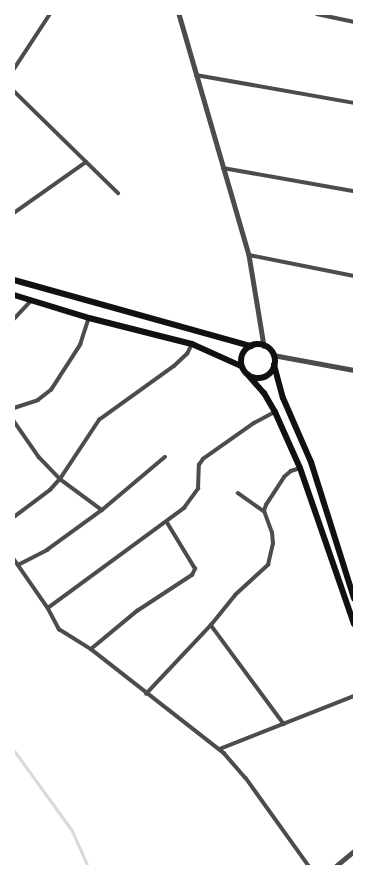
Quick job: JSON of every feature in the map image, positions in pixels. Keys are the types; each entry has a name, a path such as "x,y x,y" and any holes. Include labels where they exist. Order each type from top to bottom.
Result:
{"highway":[{"path":"14,280 251,346 264,346 273,355 274,365 283,398 310,462 354,598"},
{"path":"14,296 89,318 192,344 241,366 264,393 275,412 300,468 354,624"},
{"path":"241,366 242,356 251,346"},
{"path":"249,376 264,377 274,365"}],"street":[{"path":"14,69 50,14"},
{"path":"179,14 249,255 264,346"},
{"path":"317,14 354,22"},
{"path":"196,75 354,103"},
{"path":"14,92 118,193"},
{"path":"14,213 86,162"},
{"path":"223,168 354,191"},
{"path":"249,255 354,276"},
{"path":"14,319 31,301"},
{"path":"14,408 38,400 51,390 80,345 89,318"},
{"path":"14,517 50,490 60,479 98,420 174,366 187,354 192,344"},
{"path":"273,355 354,370"},
{"path":"48,608 167,523 193,499 198,489 202,459 254,423 275,412"},
{"path":"14,421 30,447 60,479 102,510"},
{"path":"18,565 47,550 102,510 165,457"},
{"path":"264,511 284,477 291,471 300,468"},
{"path":"146,694 211,625 235,595 268,565 273,544 272,533 264,511 238,493"},
{"path":"91,649 137,611 192,575 195,569 167,523"},
{"path":"14,559 48,608 59,629 91,649 146,694 220,749 246,778 309,866"},
{"path":"211,625 284,724"},
{"path":"220,749 354,696"},
{"path":"339,865 354,851"}],"waterway":[{"path":"14,750 72,830 88,866"}]}
